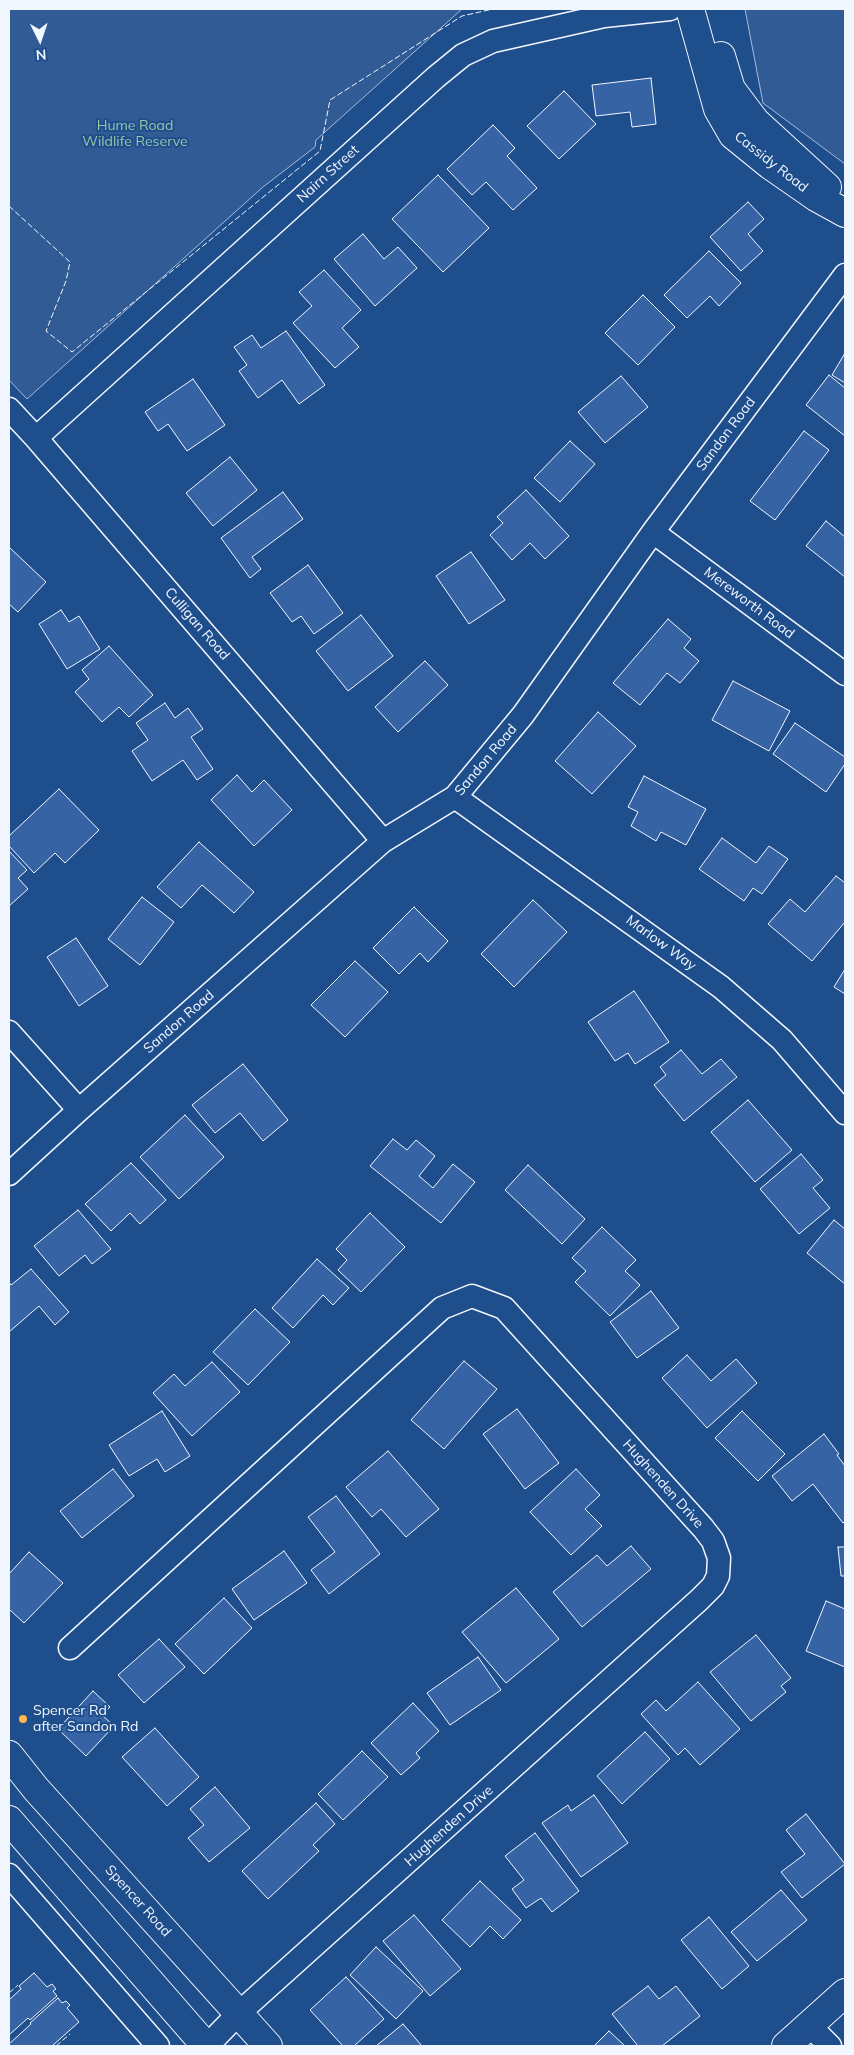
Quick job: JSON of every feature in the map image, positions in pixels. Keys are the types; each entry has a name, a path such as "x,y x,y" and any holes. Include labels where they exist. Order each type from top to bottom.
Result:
{"main road":[{"name":"Cassidy Road","path":"690,9 718,109 733,135 816,197 845,213"},
{"name":"Cassidy Road","path":"707,9 731,89 755,121 845,203"},
{"name":"Spencer Road","path":"9,1755 36,1789 268,2046"},
{"path":"9,1820 206,2046"},
{"path":"786,2046 845,1993"}],"street":[{"name":"Nairn Street","path":"36,438 436,77 463,55 493,40 604,16 670,9"},
{"name":"Sandon Road","path":"9,1174 383,841 455,797 523,715 653,532 845,275"},
{"name":"Culligan Road","path":"9,409 383,841"},
{"name":"Mereworth Road","path":"653,532 845,674"},
{"name":"Marlow Way","path":"455,797 721,986 782,1040 845,1113"},
{"path":"9,1032 79,1110"},
{"name":"Hughenden Drive","path":"70,1648 442,1308 472,1296 504,1308 713,1541 720,1558 718,1576 713,1586 699,1600 240,2013 206,2046"},
{"path":"9,1875 158,2046"},
{"path":"809,2025 830,2046"}],"shaded area":[{"name":"Hume Road Wildlife Reserve","path":"9,9 462,9 316,140 315,147 263,187 27,399 9,380"},
{"path":"745,9 845,9 845,164 763,103"}],"building":[{"path":"651,78 656,124 632,127 630,112 596,116 592,85"},
{"path":"564,91 596,124 559,159 527,126"},
{"path":"493,125 515,148 507,156 537,188 513,210 486,182 472,195 447,169"},
{"path":"438,175 489,228 443,272 392,219"},
{"path":"748,202 764,219 748,234 763,251 741,271 710,237"},
{"path":"363,234 384,259 398,247 417,268 375,306 334,259"},
{"path":"709,251 741,283 719,306 710,296 687,318 664,295"},
{"path":"324,270 361,310 342,328 359,347 335,368 293,323 312,306 299,292"},
{"path":"643,295 675,327 638,365 605,333"},
{"path":"286,331 325,385 299,404 282,380 258,398 239,371 247,365 234,347 252,335 261,348"},
{"path":"845,353 845,383 832,375"},
{"path":"829,375 845,388 845,436 806,405"},
{"path":"621,376 648,407 605,443 578,412"},
{"path":"193,379 225,425 187,451 168,424 158,431 145,412"},
{"path":"804,431 829,450 775,520 750,501"},
{"path":"570,441 595,464 560,502 534,478"},
{"path":"230,457 257,490 213,526 186,493"},
{"path":"526,490 569,536 545,559 530,543 512,560 490,535 503,523 497,517"},
{"path":"283,492 303,519 252,557 261,569 250,578 221,538"},
{"path":"826,521 845,537 845,577 806,546"},
{"path":"9,547 46,582 18,612 9,604"},
{"path":"471,552 505,600 469,624 436,576"},
{"path":"308,565 343,613 314,634 301,616 292,622 270,593"},
{"path":"61,610 69,622 79,616 100,649 67,669 39,624"},
{"path":"361,615 393,656 348,691 316,651"},
{"path":"668,619 691,639 684,648 699,661 680,683 667,673 640,705 613,683"},
{"path":"109,646 153,695 129,717 119,707 102,722 75,692 89,679 82,670"},
{"path":"425,661 448,685 398,732 375,707"},
{"path":"733,681 790,711 769,751 712,720"},
{"path":"165,703 175,718 188,708 203,729 191,737 213,769 197,780 183,760 152,781 132,751 148,740 136,723"},
{"path":"598,712 636,746 592,794 555,761"},
{"path":"795,723 845,757 845,764 826,792 773,754"},
{"path":"237,775 252,792 264,780 292,810 254,846 211,800"},
{"path":"644,776 706,809 686,845 661,832 656,841 631,826 638,812 628,807"},
{"path":"59,789 99,830 65,863 55,853 34,873 9,846 9,836"},
{"path":"722,838 756,863 769,846 788,859 762,894 753,888 744,901 699,869"},
{"path":"199,842 254,892 234,913 202,885 181,908 157,887"},
{"path":"9,851 27,870 18,878 28,889 9,906"},
{"path":"836,876 845,883 845,922 812,961 768,924 790,899 805,912"},
{"path":"142,897 174,922 140,965 108,939"},
{"path":"533,900 567,932 514,987 481,954"},
{"path":"414,907 448,941 428,962 420,953 399,974 373,948"},
{"path":"76,938 108,986 79,1006 47,957"},
{"path":"355,961 388,992 345,1037 311,1005"},
{"path":"845,969 845,994 834,987"},
{"path":"634,991 669,1042 635,1064 628,1053 615,1061 588,1022"},
{"path":"681,1050 702,1074 721,1059 737,1077 684,1121 654,1085 666,1075 660,1067"},
{"path":"243,1064 288,1120 263,1141 240,1113 215,1133 192,1105"},
{"path":"748,1100 792,1150 755,1182 711,1132"},
{"path":"185,1115 224,1157 179,1199 140,1157"},
{"path":"393,1139 407,1150 416,1140 435,1156 419,1176 433,1188 453,1164 475,1182 441,1223 370,1166"},
{"path":"801,1154 823,1180 813,1188 830,1208 799,1234 760,1189"},
{"path":"131,1163 166,1200 140,1224 130,1213 111,1231 85,1204"},
{"path":"528,1165 585,1219 562,1244 505,1190"},
{"path":"78,1210 111,1249 92,1264 85,1255 59,1276 34,1246"},
{"path":"370,1213 405,1247 361,1292 338,1270 347,1260 336,1249"},
{"path":"834,1220 845,1229 845,1284 807,1253"},
{"path":"602,1227 636,1260 625,1271 640,1285 610,1316 575,1282 586,1271 572,1258"},
{"path":"317,1259 349,1288 333,1305 323,1295 293,1328 272,1308"},
{"path":"31,1269 69,1312 55,1325 39,1306 9,1332 9,1282 11,1285"},
{"path":"651,1291 679,1328 637,1358 610,1322"},
{"path":"255,1309 290,1342 248,1385 213,1352"},
{"path":"687,1355 711,1381 736,1359 757,1383 707,1428 662,1378"},
{"path":"464,1361 497,1389 444,1449 411,1420"},
{"path":"212,1362 240,1392 192,1436 153,1393 174,1374 185,1386"},
{"path":"517,1409 559,1463 525,1489 483,1434"},
{"path":"162,1411 190,1456 165,1472 157,1459 129,1476 109,1445"},
{"path":"742,1411 785,1454 758,1481 715,1438"},
{"path":"824,1434 839,1454 837,1455 845,1466 845,1521 843,1523 813,1484 792,1501 772,1476"},
{"path":"388,1451 439,1509 406,1537 381,1509 372,1517 346,1487"},
{"path":"113,1469 134,1496 82,1538 60,1511"},
{"path":"576,1469 600,1495 585,1509 602,1526 571,1555 530,1512"},
{"path":"336,1496 380,1554 329,1594 311,1570 335,1552 308,1517"},
{"path":"631,1546 651,1569 582,1627 553,1592 597,1555 607,1566"},
{"path":"838,1547 845,1547 845,1576 841,1576"},
{"path":"284,1551 307,1583 254,1620 232,1589"},
{"path":"29,1552 63,1583 24,1623 9,1609 9,1574"},
{"path":"516,1588 559,1639 506,1683 462,1632"},
{"path":"224,1598 252,1628 204,1674 175,1644"},
{"path":"826,1601 845,1609 845,1667 806,1651"},
{"path":"756,1635 791,1678 781,1686 786,1692 751,1721 710,1672"},
{"path":"159,1639 185,1667 144,1703 118,1675"},
{"path":"478,1657 501,1690 450,1725 427,1693"},
{"path":"698,1682 740,1729 700,1765 685,1748 678,1755 641,1714 656,1700 666,1711"},
{"path":"93,1691 110,1707 102,1715 114,1726 86,1756 58,1729"},
{"path":"413,1703 439,1731 416,1753 420,1758 401,1775 371,1743"},
{"path":"155,1728 199,1777 167,1806 122,1757"},
{"path":"645,1732 670,1759 622,1804 597,1776"},
{"path":"362,1751 388,1777 343,1820 318,1794"},
{"path":"215,1787 250,1828 209,1862 188,1838 204,1825 190,1809"},
{"path":"594,1795 628,1843 581,1877 542,1823 568,1805 571,1811"},
{"path":"316,1803 335,1824 313,1845 319,1851 268,1899 242,1871"},
{"path":"806,1814 845,1864 802,1898 781,1872 805,1854 786,1830"},
{"path":"535,1833 579,1891 552,1912 541,1898 526,1908 512,1889 524,1880 505,1856"},
{"path":"480,1881 521,1920 503,1939 490,1926 470,1947 442,1920"},
{"path":"781,1890 807,1920 757,1961 731,1932"},
{"path":"414,1915 461,1969 430,1996 383,1941"},
{"path":"709,1917 749,1966 722,1989 681,1940"},
{"path":"376,1947 423,1991 396,2019 350,1975"},
{"path":"34,1973 47,1987 52,1984 56,1989 53,1991 57,1996 30,2020 28,2018 9,2035 9,2000 21,1989 19,1986"},
{"path":"346,1977 384,2019 354,2046 343,2046 310,2010"},
{"path":"648,1986 659,1999 676,1986 700,2016 662,2046 638,2046 612,2014"},
{"path":"58,1998 62,2003 66,2001 70,2005 67,2008 79,2022 52,2046 9,2046 30,2023"},
{"path":"403,2024 422,2046 376,2046"},
{"path":"609,2031 625,2046 594,2046"}],"fence":[{"path":"9,206 70,262 66,281 46,331 72,352 320,151 330,100 462,16 493,9"},
{"path":"9,1993 18,1985"},
{"path":"56,2046 70,2034"}],"place":[{"name":"Spencer Rd after Sandon Rd","path":"23,1719"}]}
